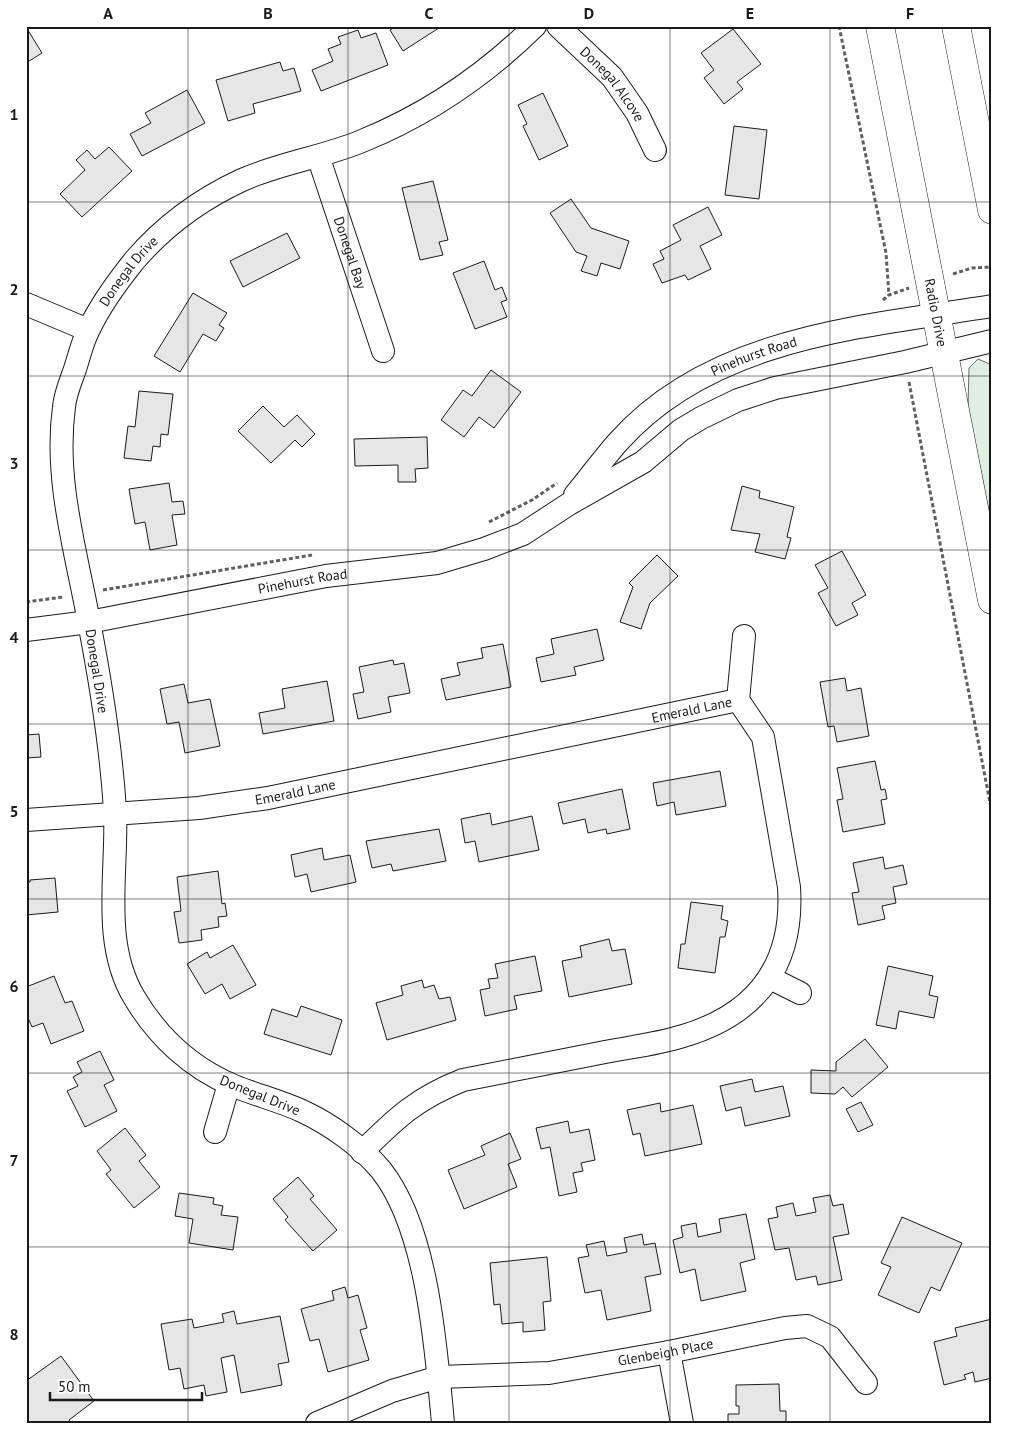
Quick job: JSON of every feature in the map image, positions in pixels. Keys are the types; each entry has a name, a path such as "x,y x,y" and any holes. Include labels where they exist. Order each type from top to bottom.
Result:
{"main road":[{"name":"Radio Drive","path":"880,26 992,600"},
{"path":"956,26 992,210"}],"street":[{"name":"Donegal Drive","path":"443,1423 430,1312 415,1240 407,1216 380,1169 338,1132 301,1111 229,1084 190,1062 156,1031 131,993 117,952 114,912 115,814 109,740 89,622 70,528 64,484 62,429 64,400 88,330 132,264 158,235 197,204 244,179 364,141 424,109 458,89 508,52 535,26"},
{"name":"Donegal Alcove","path":"558,26 612,77 637,113 654,150"},
{"name":"Donegal Bay","path":"318,156 384,351"},
{"path":"26,304 88,330"},
{"name":"Pinehurst Road","path":"568,504 618,441 663,402 712,370 747,355 793,342 992,306"},
{"name":"Pinehurst Road","path":"26,630 89,622 326,576 437,563 484,549 523,534 568,504 643,462 681,430 738,400 775,388 992,341"},
{"path":"738,700 744,636"},
{"name":"Emerald Lane","path":"26,820 199,808 268,798 738,700 763,737 789,887 791,912 788,932 770,978 757,994 741,1009 718,1023 682,1037 463,1080 440,1089 417,1102 395,1119 362,1152"},
{"path":"770,978 800,993"},
{"path":"215,1132 229,1084"},
{"name":"Glenbeigh Place","path":"317,1423 392,1391 439,1377 549,1372 669,1352 784,1328 807,1326 830,1337 866,1383"},
{"path":"669,1352 682,1423"}],"path":[{"path":"839,26 886,253 889,295 878,306"},
{"path":"910,388 992,813"},
{"path":"485,524 532,500 560,480"},
{"path":"102,590 317,554"},
{"path":"26,602 58,598"}],"green space":[{"path":"978,359 992,365 992,528 968,407 969,368"}],"building":[{"path":"396,26 442,26 403,51 390,30"},
{"path":"26,27 42,53 26,63"},
{"path":"733,29 761,64 737,82 743,89 724,104 704,78 714,70 701,53"},
{"path":"358,30 361,38 376,33 388,65 321,91 312,70 333,61 328,49 341,44 338,37"},
{"path":"280,62 283,71 294,68 301,91 253,104 255,113 228,121 216,80"},
{"path":"187,90 205,123 142,156 130,134 151,123 145,113"},
{"path":"543,93 568,146 539,160 523,126 527,124 518,105"},
{"path":"734,126 767,130 759,199 725,195"},
{"path":"109,147 132,171 82,217 60,194 85,170 76,160 87,150 95,159"},
{"path":"433,181 448,240 439,242 443,255 420,260 402,188"},
{"path":"571,199 591,228 629,241 620,269 601,263 597,276 581,271 587,256 576,252 550,213"},
{"path":"708,207 722,235 700,246 711,269 688,280 685,275 662,283 653,264 664,259 660,251 681,240 673,225"},
{"path":"287,233 300,258 243,287 230,261"},
{"path":"484,261 495,290 502,287 507,300 501,302 507,317 475,329 453,273"},
{"path":"193,293 227,313 219,325 224,328 216,341 203,334 180,372 154,356"},
{"path":"491,370 521,392 494,428 479,417 464,437 441,420 463,390 472,396"},
{"path":"139,391 173,394 168,435 161,434 160,447 153,446 151,461 124,458 128,426 135,427"},
{"path":"263,406 284,427 297,415 315,434 302,447 295,440 271,463 238,431"},
{"path":"427,437 428,468 415,469 416,482 398,482 398,465 355,466 354,439"},
{"path":"169,483 172,502 183,501 185,514 172,515 177,545 150,550 145,522 135,524 129,489"},
{"path":"742,486 760,491 759,498 794,507 787,537 791,538 785,559 755,552 760,534 731,530"},
{"path":"842,551 866,595 852,603 858,615 836,626 818,593 828,588 815,565"},
{"path":"657,555 678,576 650,603 641,629 620,622 633,587 629,583"},
{"path":"597,629 604,660 574,667 576,675 541,682 536,658 554,654 551,639"},
{"path":"503,644 511,687 446,700 441,679 460,675 457,663 483,658 481,648"},
{"path":"393,660 394,665 404,663 410,693 388,697 391,712 358,719 353,694 364,692 359,667"},
{"path":"845,678 847,691 861,688 869,736 837,742 834,726 828,727 820,682"},
{"path":"327,681 334,721 263,734 259,713 285,708 282,689"},
{"path":"184,684 188,703 210,699 220,746 185,753 179,722 167,724 160,689"},
{"path":"39,734 41,757 26,758 26,735"},
{"path":"875,761 881,790 885,789 887,799 881,800 885,824 843,832 837,800 843,799 837,768"},
{"path":"720,771 726,806 676,815 674,802 657,806 653,783"},
{"path":"622,789 630,829 607,834 606,829 588,833 585,819 563,824 558,803"},
{"path":"490,813 492,825 532,816 539,850 479,862 475,841 465,843 461,819"},
{"path":"439,829 446,861 393,871 391,864 372,868 366,841"},
{"path":"322,848 324,860 350,855 356,882 311,892 307,874 295,877 291,855"},
{"path":"883,857 885,869 903,865 907,884 893,887 896,903 882,906 885,919 858,925 852,893 859,892 853,863"},
{"path":"218,871 222,904 225,903 227,916 218,917 219,927 201,930 202,940 179,943 174,912 181,911 177,877"},
{"path":"55,878 58,912 26,915 26,882"},
{"path":"691,902 723,906 721,919 728,921 725,937 720,937 715,973 678,968 681,944 685,944"},
{"path":"609,939 612,951 625,949 632,984 569,997 562,961 582,957 580,946"},
{"path":"233,945 256,985 230,999 222,984 205,994 187,964 207,952 210,958"},
{"path":"535,956 542,991 514,996 517,1009 485,1016 480,990 490,988 488,979 498,978 495,964"},
{"path":"888,966 933,976 929,995 938,997 934,1018 899,1011 896,1029 876,1025"},
{"path":"54,976 65,1003 72,1001 84,1031 51,1044 43,1023 32,1027 26,1013 26,987"},
{"path":"422,980 424,988 434,985 439,999 450,997 456,1020 387,1040 376,1003 403,995 401,986"},
{"path":"301,1006 342,1020 331,1055 264,1034 272,1009 297,1017"},
{"path":"865,1039 888,1067 852,1097 843,1087 835,1094 811,1093 811,1070 836,1071 836,1062"},
{"path":"100,1051 114,1080 104,1085 117,1111 85,1127 67,1091 78,1086 73,1077 82,1072 77,1062"},
{"path":"752,1079 755,1092 783,1086 790,1116 745,1126 741,1107 726,1111 720,1086"},
{"path":"861,1102 873,1125 858,1132 846,1109"},
{"path":"660,1103 661,1112 693,1105 702,1144 645,1156 640,1133 633,1135 627,1110"},
{"path":"568,1121 570,1133 589,1129 595,1160 581,1163 583,1171 573,1173 577,1192 559,1196 550,1147 541,1149 536,1128"},
{"path":"125,1128 146,1155 139,1161 160,1187 134,1208 106,1174 111,1170 97,1151"},
{"path":"510,1133 521,1159 508,1164 517,1187 464,1209 448,1170 485,1155 481,1146"},
{"path":"298,1177 314,1196 310,1199 337,1230 313,1251 285,1220 288,1217 273,1199"},
{"path":"179,1193 214,1198 213,1204 223,1206 221,1215 238,1217 233,1250 189,1243 193,1219 175,1216"},
{"path":"830,1195 833,1206 843,1204 849,1234 833,1237 842,1280 818,1285 816,1276 796,1280 789,1248 775,1250 768,1219 778,1217 776,1207 793,1203 796,1216 816,1212 813,1198"},
{"path":"746,1214 755,1259 740,1263 746,1291 701,1301 695,1269 680,1273 673,1240 683,1237 681,1226 696,1223 698,1237 721,1232 719,1219"},
{"path":"902,1217 962,1243 940,1291 931,1287 919,1313 878,1295 891,1267 881,1263"},
{"path":"642,1234 644,1245 655,1243 661,1274 645,1277 651,1311 607,1320 601,1290 585,1293 578,1258 589,1256 586,1245 604,1241 607,1256 627,1252 624,1238"},
{"path":"547,1257 551,1301 543,1302 545,1330 523,1332 523,1322 502,1324 500,1304 494,1305 490,1263"},
{"path":"345,1287 348,1298 358,1295 367,1328 360,1330 369,1360 328,1372 319,1339 310,1341 301,1309 334,1300 332,1291"},
{"path":"234,1311 237,1324 280,1316 289,1362 278,1364 282,1385 241,1393 234,1355 221,1358 227,1392 206,1396 204,1385 184,1389 180,1368 169,1370 161,1324 192,1319 194,1328 224,1322 222,1314"},
{"path":"992,1319 992,1378 975,1382 973,1372 964,1375 966,1379 944,1385 934,1342 957,1336 955,1328"},
{"path":"61,1356 94,1401 69,1420 71,1423 29,1423 26,1419 26,1381"},
{"path":"779,1384 780,1411 786,1411 786,1423 728,1423 728,1414 739,1414 739,1406 736,1406 736,1385"}]}
